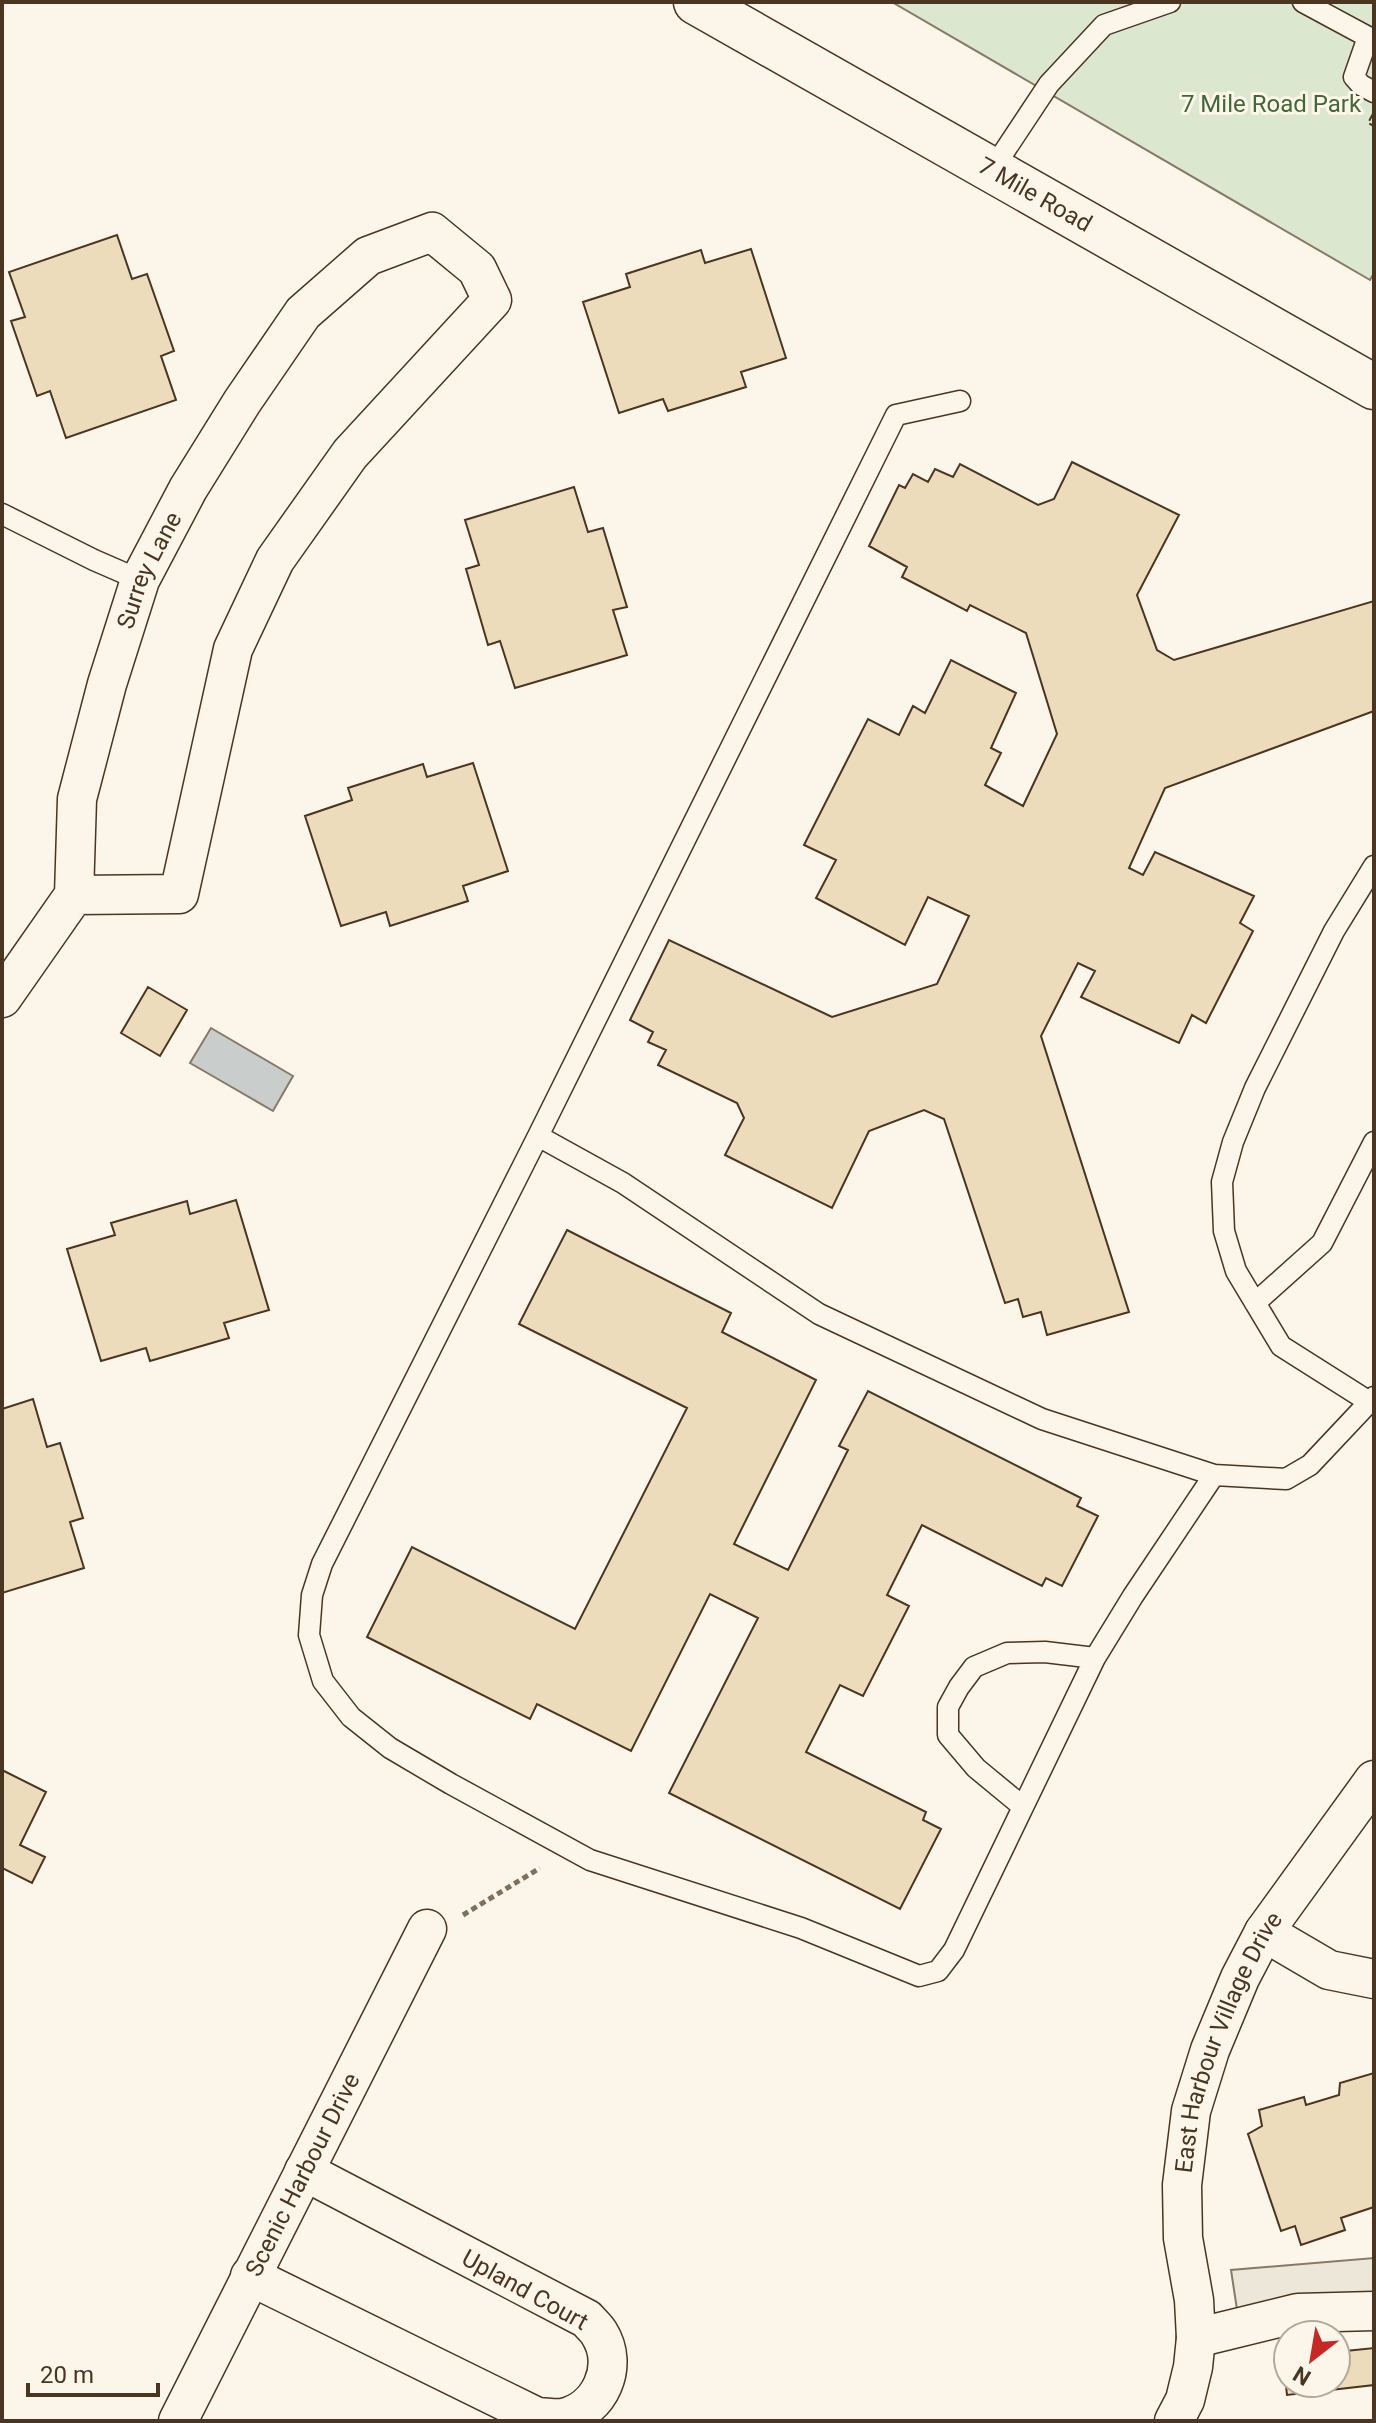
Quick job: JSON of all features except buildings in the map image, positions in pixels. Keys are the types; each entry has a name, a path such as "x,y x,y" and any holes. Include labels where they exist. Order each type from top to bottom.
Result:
{"street":[{"name":"7 Mile Road","path":"696,2 1374,387"},
{"name":"Surrey Lane","path":"432,232 477,269 492,300 350,454 275,560 233,649 179,894 74,895 77,799 107,684 140,580 188,489 303,313 368,256 432,232"},
{"path":"5,988 74,895"},
{"name":"East Harbour Village Drive","path":"1174,2421 1185,2400 1196,2338 1194,2300 1183,2238 1182,2185 1191,2111 1210,2050 1240,1978 1264,1932 1374,1780"},
{"path":"1264,1932 1329,1970 1374,1979"},
{"name":"Scenic Harbour Drive","path":"178,2421 424,1935"},
{"name":"Upland Court","path":"250,2276 537,2417 560,2419 577,2413 592,2403 602,2388 608,2371 606,2349 599,2333 587,2319 304,2171"},
{"path":"1196,2338 1298,2313 1374,2311"}],"lane":[{"path":"992,170 1049,84 1104,25 1170,2"},
{"path":"1303,2 1368,37 1354,77 1374,92"},
{"path":"960,401 896,415 322,1564 312,1595 309,1635 323,1681 351,1717 390,1748 426,1770 590,1860 801,1928 919,1976 938,1971 954,1950 1095,1658 1214,1475"},
{"path":"2,514 140,580"},
{"path":"538,1136 623,1183 819,1314 1042,1419 1214,1475 1286,1479 1310,1465 1372,1400 1281,1346 1236,1271 1224,1231 1222,1182 1233,1142 1255,1088 1320,960 1374,866"},
{"path":"1255,1303 1322,1243 1374,1142"},
{"path":"1022,1806 976,1768 948,1735 948,1707 974,1667 1007,1653 1045,1652 1095,1658"}],"path":[{"path":"424,1935 571,1849"}],"green space":[{"name":"7 Mile Road Park","path":"892,2 1374,2 1374,273 1370,280"}],"shaded area":[{"path":"211,1028 293,1076 273,1111 190,1063"},
{"path":"1374,2258 1374,2301 1238,2316 1231,2270"}],"fence":[{"path":"1374,112 1368,123 1374,126"}]}
